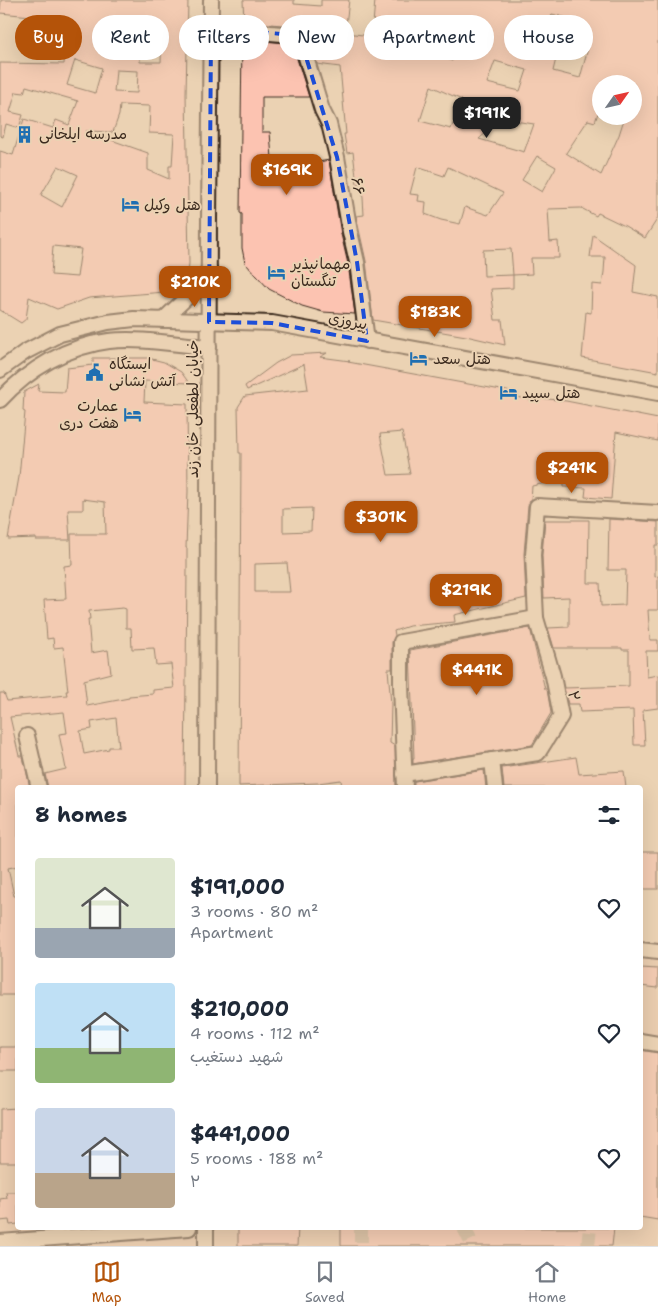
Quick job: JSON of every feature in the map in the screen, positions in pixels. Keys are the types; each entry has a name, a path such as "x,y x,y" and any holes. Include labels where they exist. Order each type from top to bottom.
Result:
{"street":[{"name":"خیابان لطفعلی خان زند","path":"211,0 211,15"},
{"name":"۶۶","path":"269,33 294,35 301,41 322,110 329,124 357,262 367,341"},
{"name":"خیابان لطفعلی خان زند","path":"207,785 211,60"},
{"path":"163,320 198,287 209,268"},
{"name":"پیروزی","path":"0,370 25,352 60,334 108,322 134,319 272,323 658,393"},
{"path":"108,322 111,341"},
{"path":"0,400 26,376 62,354 89,345 111,341 209,347"},
{"name":"۲","path":"405,781 492,760 538,753 561,716 553,676 536,618 533,555 537,506 658,513"},
{"path":"405,781 401,642 536,618"},
{"path":"27,736 38,785"},
{"path":"492,760 495,785"},
{"path":"643,950 658,952"},
{"path":"643,1042 658,1044"},
{"path":"0,1242 72,1233 142,1230"},
{"path":"206,1230 206,1246"}],"highlighted area":[{"path":"211,28 294,35 301,41 337,157 357,262 367,341 272,323 209,322"}],"shaded area":[{"path":"643,944 658,945 658,1246 0,1246 0,1148 3,1148 2,1109 15,1108 15,1230 643,1230"}],"building":[{"path":"1,0 188,0 188,15 179,15 179,60 187,60 189,263 188,275 183,284 177,289 165,292 89,298 57,309 29,297 26,319 21,323 0,310 0,151 13,155 24,119 53,128 56,120 69,125 78,101 26,86 24,93 16,92 10,112 23,115 19,128 6,124 3,137 0,136 0,63 64,64 64,60 75,60 82,60 82,15 0,13","holes":["75,60 102,68 95,93 67,85","116,70 138,71 137,93 114,92","120,105 150,106 149,133 174,134 172,166 169,166 169,179 148,170 148,153 86,131 113,132 119,115","58,166 78,175 62,207 41,195","53,246 81,249 77,277 51,275"]},
{"path":"243,0 294,0 294,4 321,6 321,0 349,0 347,15 279,15 279,25 269,24 269,15 244,15"},
{"path":"375,0 658,0 658,218 645,238 598,213 596,216 581,208 548,209 550,242 558,241 559,258 531,258 532,274 513,275 513,288 491,289 495,320 502,320 505,345 466,336 373,320 366,261 356,216 364,215 363,198 361,183 357,184 353,152 347,153 340,67 317,64 316,60 354,60 354,34 364,35 364,60 494,60 494,15 374,15","holes":["495,61 527,70 520,91 487,83","592,75 642,75 642,125 622,125 601,175 566,153 588,120 592,121","431,86 462,100 451,129 420,121","501,119 534,124 524,152 479,139","537,156 556,167 542,192 522,180","417,167 444,176 448,167 503,193 488,215 465,207 460,224 425,214 426,202 418,201 419,195 410,194","511,249 513,275 484,276 483,250"]},
{"path":"269,41 279,42 279,60 297,60 309,97 262,97 262,132 270,132 272,159 285,159 286,169 320,165 319,162 329,160 355,314 323,312 302,306 269,289 245,263 242,248 242,214 240,213 242,60 269,60"},
{"path":"593,235 636,265 633,292 658,297 658,372 582,358 586,312 591,313 592,284 602,285 604,272 605,257 590,257"},
{"path":"327,353 320,357 512,392 513,396 539,402 539,398 566,401 658,419 658,441 616,432 611,499 585,497 586,488 564,487 564,481 532,486 531,500 528,505 524,554 526,598 454,615 455,622 409,626 394,631 392,669 388,669 391,704 390,743 395,746 396,785 342,785 341,780 318,783 239,785 241,453 239,453 238,407 245,396 308,389 304,364 247,390 245,386 276,363 291,355","holes":["402,432 410,474 388,475 380,434","312,508 311,531 283,532 283,509","287,563 290,592 255,592 255,564"]},
{"path":"93,358 148,358 164,362 181,372 189,383 145,381 144,402 187,404 185,785 47,785 45,774 66,769 59,734 67,733 64,712 10,717 19,756 23,756 29,785 15,785 15,867 8,868 15,896 15,995 0,995 0,693 4,693 7,701 67,695 63,647 54,648 53,638 47,639 44,600 66,599 64,566 72,565 71,534 106,534 105,502 83,499 83,510 68,510 70,540 8,539 19,477 25,412 23,411 24,392 39,384 38,391 65,392 67,368 93,365","holes":["126,609 126,628 131,628 132,649 154,648 156,665 171,664 174,688 153,690 153,694 129,696 129,698 87,706 84,680 111,673 108,650 91,653 89,611","116,718 119,747 109,747 109,749 84,754 80,731 92,729 91,722"]},
{"path":"609,519 658,522 658,545 655,545 655,577 658,576 658,610 648,610 650,640 658,640 658,651 646,651 647,677 658,675 658,708 643,710 645,745 634,745 633,710 580,712 579,704 568,704 564,688 629,686 629,650 622,650 622,648 554,648 548,628 569,627 569,597 544,598 542,555 545,520 589,520 588,583 600,583 601,606 625,605 626,570 608,570"},
{"path":"530,628 545,689 547,689 551,713 532,745 413,764 410,650"},
{"path":"576,757 579,774 624,771 626,785 504,785 502,768"},
{"path":"484,770 486,785 414,785 414,781"},
{"path":"643,852 658,852 658,889 643,889"},
{"path":"643,968 658,969 658,988 643,986"},
{"path":"0,1047 15,1047 15,1071 0,1071"},
{"path":"643,1050 658,1053 658,1220 643,1218"},
{"path":"15,1108 15,1162 0,1162 0,1109"},
{"path":"6,1192 15,1192 15,1224 10,1225 9,1220 0,1221 0,1199 7,1198"},
{"path":"238,1230 298,1230 297,1246 238,1246"},
{"path":"341,1230 614,1230 612,1246 341,1246"}],"tunnel":[{"path":"361,1230 361,1246"},
{"path":"465,1230 473,1246"},
{"path":"588,1246 590,1230"}],"place":[{"name":"مدرسه ایلخانی","path":"25,134"},
{"name":"هتل وکیل","path":"130,205"},
{"name":"مهمانپذیر تنگستان","path":"277,273"},
{"name":"هتل سعد","path":"419,359"},
{"name":"ایستگاه آتش نشانی","path":"95,373"},
{"name":"هتل سپید","path":"508,393"},
{"name":"عمارت هفت دری","path":"133,415"}]}
